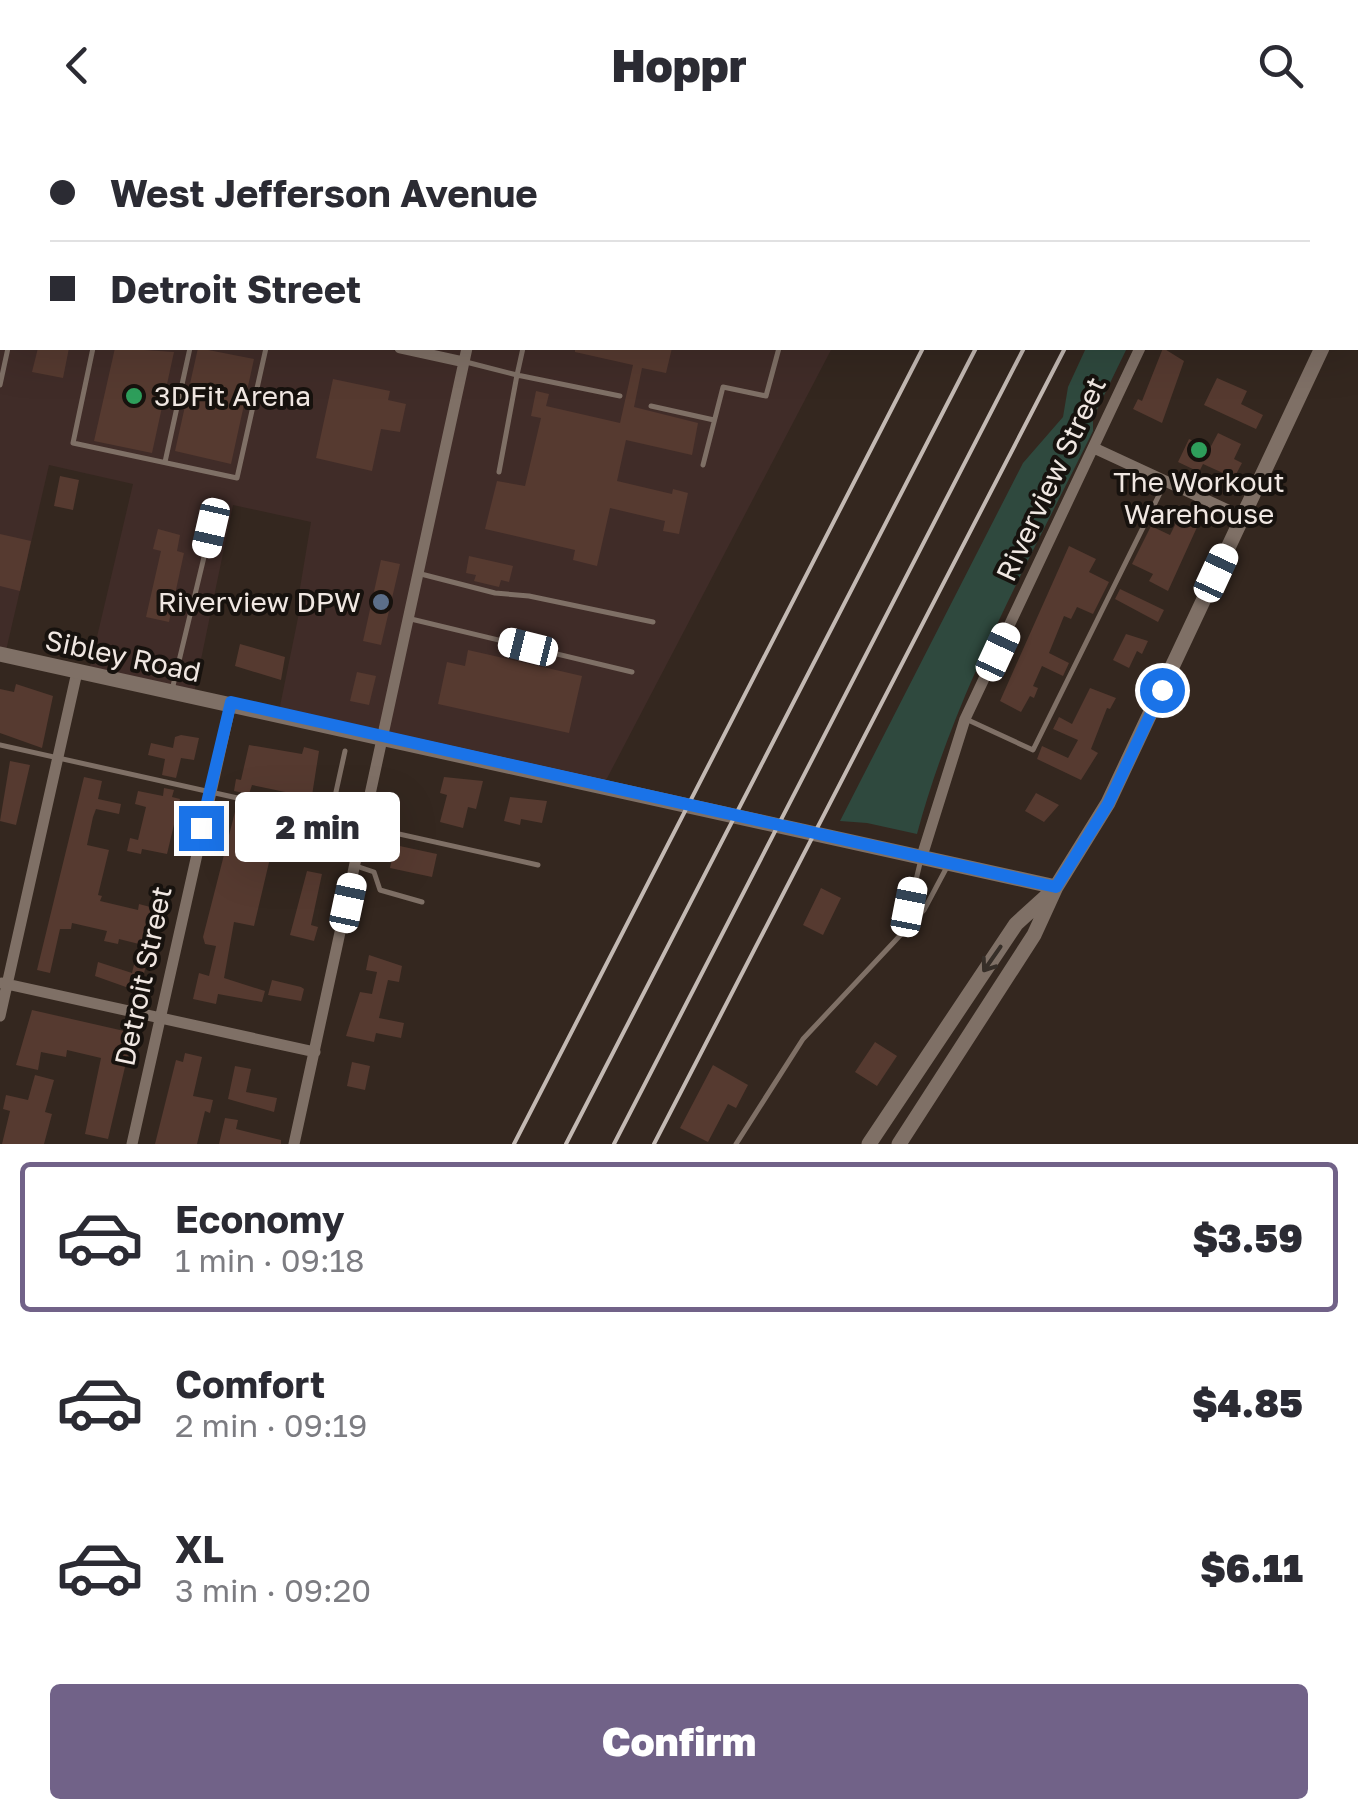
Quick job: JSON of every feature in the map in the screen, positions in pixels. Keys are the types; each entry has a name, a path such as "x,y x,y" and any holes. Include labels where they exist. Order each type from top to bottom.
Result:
{"main road":[{"path":"899,1144 1034,935 1056,887 1120,780 1321,350"},
{"name":"Sibley Road","path":"0,654 1056,887"},
{"path":"869,1144 1016,924 1056,887"},
{"path":"897,1102 917,1117"}],"street":[{"path":"409,350 464,362"},
{"path":"294,1144 467,350"},
{"name":"Riverview Street","path":"922,856 965,719 1139,350"},
{"path":"1094,448 1243,516"},
{"path":"0,1016 4,983 77,672"},
{"name":"Detroit Street","path":"132,1144 231,702"},
{"path":"4,983 315,1052"}],"lane":[{"path":"0,386 8,350"},
{"path":"94,350 73,444 237,478 266,350"},
{"path":"164,463 190,350"},
{"path":"499,472 523,350"},
{"path":"703,465 723,386 766,396 778,350"},
{"path":"464,362 620,396"},
{"path":"650,406 714,420"},
{"path":"965,719 1033,750 1166,481"},
{"path":"171,693 211,528"},
{"path":"418,573 495,593 529,596 653,622"},
{"path":"408,619 632,672"},
{"path":"0,745 538,864"},
{"path":"330,819 345,751"},
{"path":"904,930 922,856"},
{"path":"736,1144 802,1039 924,910 950,863"},
{"path":"356,866 374,872 380,890 422,902"}],"shaded area":[{"path":"0,350 831,350 603,786 278,716 299,613 296,612 311,522 233,505 193,698 88,675 133,484 49,465 5,655 0,654"}],"green space":[{"path":"1085,350 1126,350 1093,418 1093,431 972,679 917,834 840,821 1023,463 1063,417 1068,387"}],"building":[{"path":"38,350 69,350 63,378 32,372"},
{"name":"3DFit Arena","path":"115,350 174,352 152,453 94,441"},
{"path":"198,350 254,359 231,464 175,451"},
{"path":"672,350 666,373 642,368 634,407 698,423 692,455 626,440 617,481 672,494 673,489 688,493 679,534 663,531 665,521 610,508 597,566 573,560 575,550 485,529 497,481 525,486 541,418 531,416 536,391 549,394 546,406 620,423 633,365 575,352"},
{"path":"1162,350 1184,361 1162,423 1133,409 1138,399 1142,401"},
{"path":"1217,378 1247,391 1241,404 1263,415 1256,429 1204,405"},
{"path":"333,379 390,391 388,400 406,404 400,432 381,429 372,471 316,458"},
{"name":"The Workout Warehouse","path":"1218,433 1241,444 1234,459 1242,463 1234,478 1203,464 1199,472 1178,462 1189,439 1210,448"},
{"path":"60,476 79,480 73,510 54,506"},
{"path":"1185,505 1203,514 1168,591 1149,581 1153,574 1132,564 1151,526 1170,535"},
{"path":"158,529 180,535 177,551 184,553 169,622 146,617 161,551 153,549"},
{"path":"0,534 31,541 20,591 0,586"},
{"path":"1069,546 1096,559 1089,572 1109,582 1093,614 1077,607 1071,619 1064,616 1049,653 1069,663 1063,676 1042,666 1033,686 1038,688 1034,698 1030,696 1021,712 1000,701"},
{"path":"469,556 513,566 509,582 501,580 499,587 474,581 476,575 466,573"},
{"name":"Riverview DPW","path":"381,560 400,564 381,645 363,641"},
{"path":"1120,589 1164,610 1158,622 1115,599"},
{"path":"1126,634 1148,641 1142,654 1137,651 1129,668 1113,660"},
{"path":"240,644 285,657 281,680 235,666"},
{"path":"468,650 582,676 569,733 438,704 447,662 465,666"},
{"path":"357,672 376,676 369,705 350,701"},
{"path":"16,684 53,696 42,748 0,733 0,689 14,692"},
{"path":"1090,688 1116,698 1107,708 1091,749 1098,753 1081,780 1037,759 1042,746 1068,758 1078,740 1053,729 1059,717 1072,724"},
{"path":"175,737 199,738 194,760 181,758 176,778 162,775 165,759 148,755 151,743 173,748"},
{"path":"249,745 302,754 304,747 319,751 310,808 288,803 290,793 252,785 249,794 234,791 236,779 241,780"},
{"path":"10,761 30,765 16,825 0,821"},
{"path":"84,777 102,781 98,799 121,804 119,814 96,809 93,817 87,845 109,850 98,895 102,896 100,901 138,910 139,904 158,909 140,992 95,976 98,962 132,973 139,944 119,939 118,944 104,941 107,931 72,923 71,929 60,929 50,973 37,970"},
{"path":"444,777 483,781 476,809 468,807 463,828 440,822 447,795 440,793"},
{"path":"164,788 174,790 172,797 180,799 167,854 142,849 141,854 127,851 130,838 138,840 146,807 135,804 138,791 163,796"},
{"path":"1036,793 1059,805 1044,822 1025,811"},
{"path":"510,797 547,801 542,823 521,819 520,825 504,821"},
{"path":"237,804 246,806 245,811 279,820 254,926 234,922 224,978 265,991 262,1002 218,994 216,1004 193,999 199,973 209,976 216,946 205,944 203,937"},
{"path":"305,827 334,833 330,850 306,845 307,840 302,838"},
{"path":"395,845 437,854 432,877 390,868"},
{"path":"307,871 322,874 311,925 318,927 314,941 290,935"},
{"path":"821,888 841,898 823,935 803,925"},
{"path":"369,955 402,966 399,982 388,980 379,1018 404,1023 401,1038 376,1033 374,1042 346,1036 360,992 372,994 377,972 366,970"},
{"path":"272,980 304,989 301,1001 268,995"},
{"path":"32,1010 133,1033 108,1139 85,1134 101,1058 67,1050 66,1057 41,1052 38,1070 16,1065"},
{"path":"875,1042 897,1056 877,1086 855,1072"},
{"path":"185,1053 202,1057 193,1096 213,1100 210,1113 205,1111 197,1144 155,1144 176,1060 183,1062"},
{"path":"352,1062 370,1066 365,1090 347,1086"},
{"path":"713,1065 748,1085 736,1108 728,1104 708,1142 680,1128"},
{"path":"235,1066 251,1069 246,1092 277,1098 274,1112 228,1099"},
{"path":"35,1075 54,1080 45,1112 52,1114 44,1144 2,1144 10,1111 3,1109 6,1095 28,1100"},
{"path":"225,1118 238,1120 236,1129 281,1140 281,1144 219,1144"}],"railway":[{"path":"514,1144 922,350"},
{"path":"566,1144 975,350"},
{"path":"614,1144 1023,350"},
{"path":"654,1144 1064,350"}],"place":[{"name":"3DFit Arena","path":"134,396"},
{"name":"The Workout Warehouse","path":"1199,450"},
{"name":"Riverview DPW","path":"381,602"}],"route":[{"path":"201,828 231,702 1056,887 1108,804 1162,690"}]}
